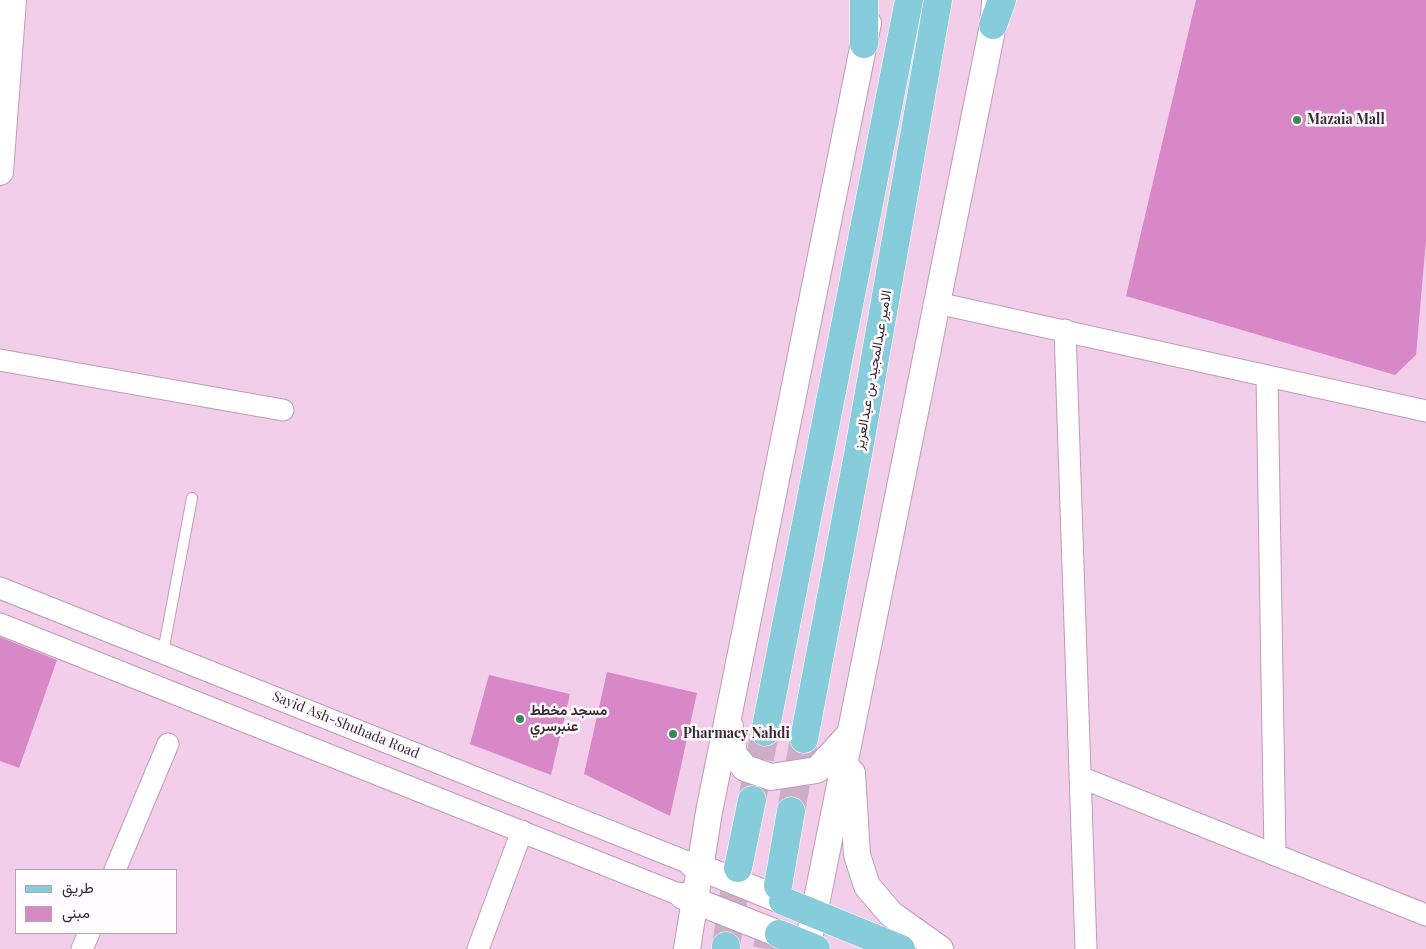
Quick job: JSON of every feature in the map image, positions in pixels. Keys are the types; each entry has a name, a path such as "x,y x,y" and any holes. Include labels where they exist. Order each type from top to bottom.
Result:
{"main road":[{"path":"864,0 865,36"},
{"path":"765,732 909,0"},
{"name":"الامير عبدالمجيد بن عبدالعزيز","path":"804,739 859,449 938,0"},
{"path":"738,868 752,800"},
{"path":"791,811 781,893 814,914 901,949"},
{"path":"779,934 810,948"}],"street":[{"path":"0,172 13,0"},
{"path":"687,949 689,898 709,812 865,36 874,0"},
{"path":"810,948 814,914 995,6"},
{"path":"937,303 1426,411"},
{"path":"1065,330 1086,949"},
{"path":"0,360 283,410"},
{"path":"1267,376 1275,854"},
{"name":"Sayid Ash-Shuhada Road","path":"0,588 538,801 696,866"},
{"path":"0,624 779,934"},
{"path":"728,715 734,755 745,768 771,777 818,770 851,733"},
{"path":"851,733 857,855 868,886 891,914 940,949"},
{"path":"115,869 168,744"},
{"path":"1080,777 1426,915"},
{"path":"478,949 522,831"},
{"path":"696,866 781,893"},
{"path":"82,949 89,934"}],"lane":[{"path":"163,652 192,498"}],"building":[{"name":"Mazaia Mall","path":"1196,0 1426,0 1426,240 1416,355 1395,375 1126,296"},
{"path":"0,637 57,660 19,768 0,761"},
{"path":"607,672 697,693 670,816 584,774"},
{"name":"مسجد مخطط عنبرسري","path":"489,675 570,694 551,775 470,744"}],"tunnel":[{"path":"752,800 765,732"},
{"path":"791,811 804,739"},
{"path":"726,946 738,868"},
{"path":"767,949 778,886"}],"place":[{"name":"Mazaia Mall","path":"1297,120"},
{"name":"مسجد مخطط عنبرسري","path":"520,719"},
{"name":"Pharmacy Nahdi","path":"673,734"}]}
